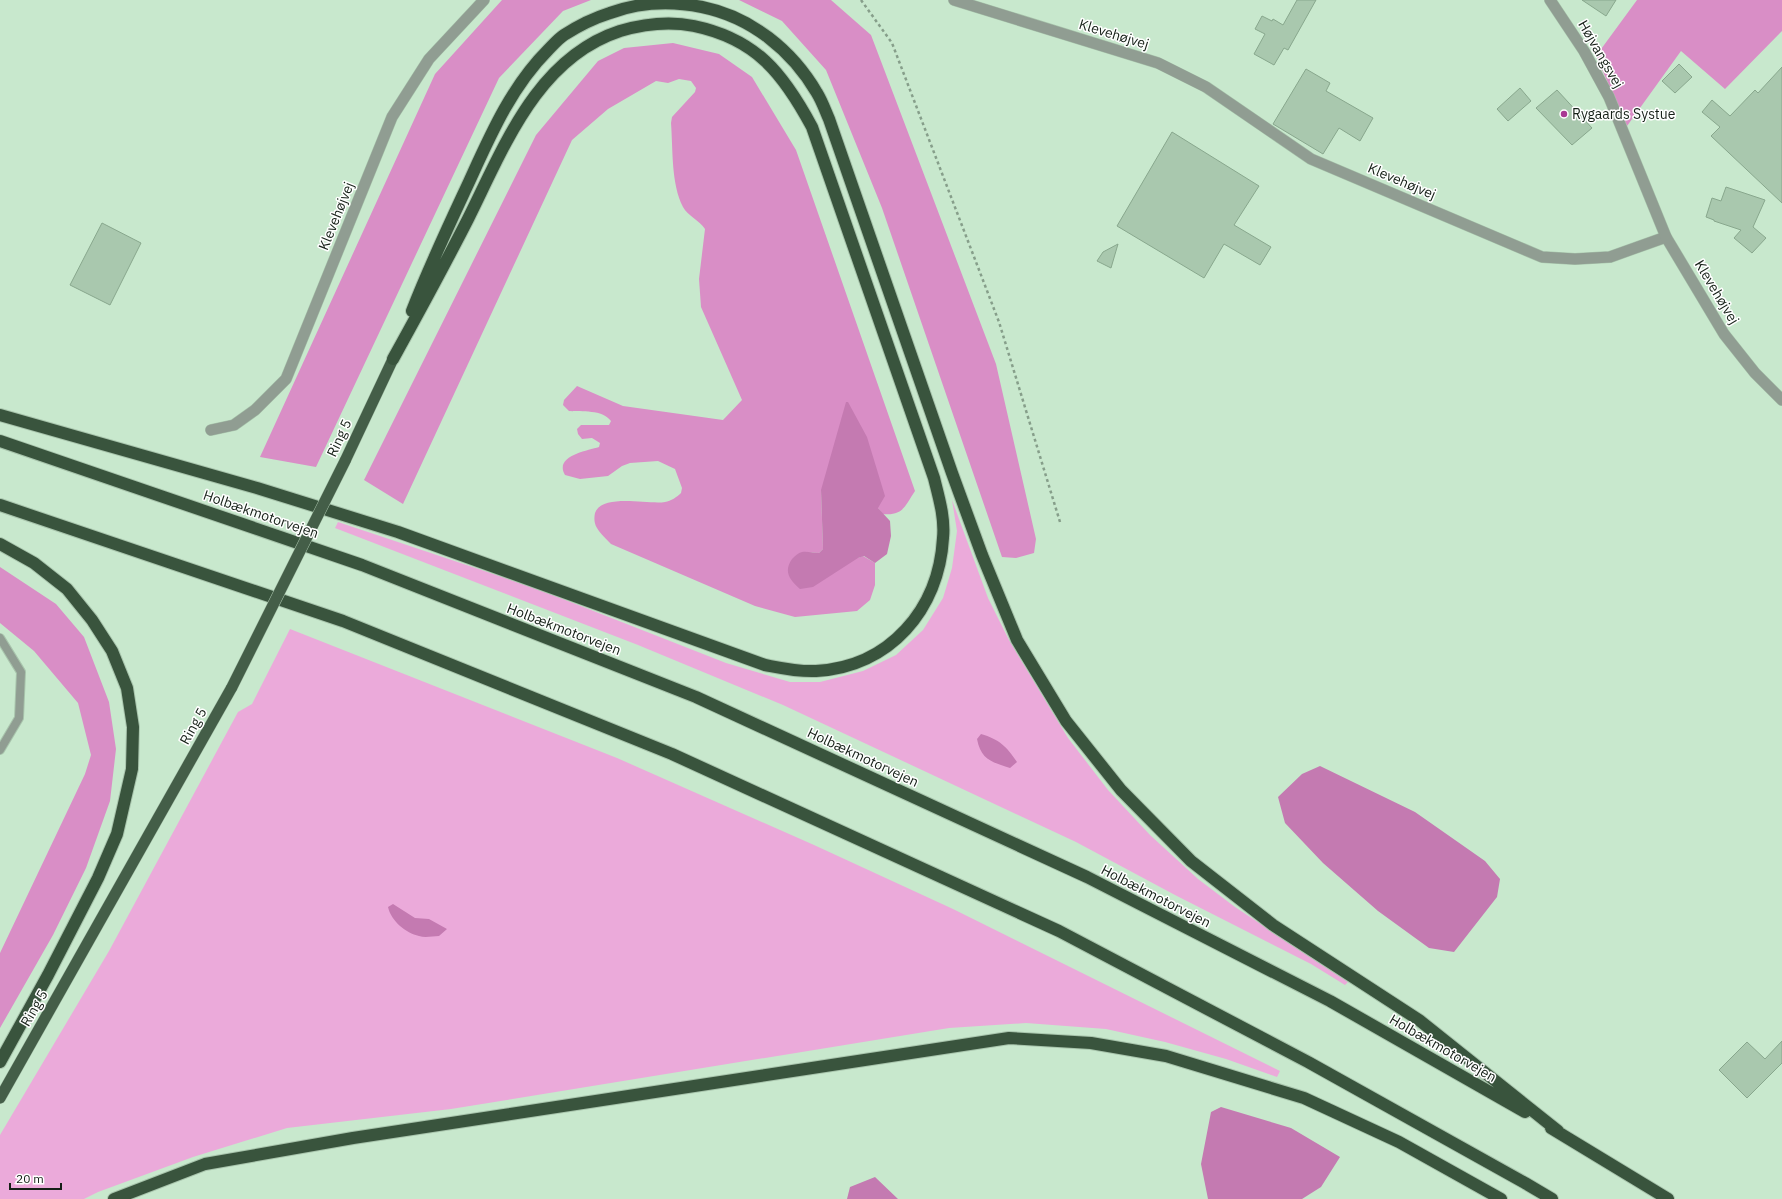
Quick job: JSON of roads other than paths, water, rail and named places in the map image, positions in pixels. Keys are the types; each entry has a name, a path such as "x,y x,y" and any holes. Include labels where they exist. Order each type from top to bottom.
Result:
{"highway":[{"path":"393,359 427,274 504,109 524,78 539,59 563,36 598,17 624,8 653,3 680,3 708,8 734,17 758,30 780,46 802,70 817,93 829,119 982,555 1018,640 1066,721 1121,790 1191,861 1273,925 1419,1020 1558,1131"},
{"path":"0,415 258,488 398,532 765,665 791,670 816,671 858,662 878,653 908,627 922,609 932,589 941,562 944,536 941,505 934,478 812,126 786,82 768,62 748,46 728,36 704,28 678,23 654,24 629,28 606,36 575,54 553,73 539,89 519,119 436,281 393,359"},
{"name":"Ring 5","path":"0,1098 232,687 345,461 393,359"},
{"name":"Holbækmotorvejen","path":"0,441 362,565 696,697 1100,884 1330,1001 1558,1131 1668,1199"},
{"path":"0,505 343,621 672,754 1059,931 1308,1062 1552,1199"},
{"path":"0,544 34,563 68,589 92,620 112,651 126,688 133,727 132,769 117,834 95,885 0,1062"},
{"path":"114,1199 205,1164 354,1138 1009,1038 1091,1043 1166,1056 1304,1098 1400,1142 1501,1199"}],"street":[{"name":"Klevehøjvej","path":"211,430 234,425 255,410 286,379 392,117 429,59 484,0"},
{"name":"Klevehøjvej","path":"954,0 1158,63 1206,87 1311,159 1542,257 1575,260 1610,257 1666,237 1724,334 1756,373 1782,400"},
{"name":"Højvangsvej","path":"1550,0 1584,51 1609,97 1666,237"}],"lane":[{"path":"0,638 21,672 19,718 0,750"}],"place":[{"name":"Rygaards Systue","path":"1564,114"}]}
